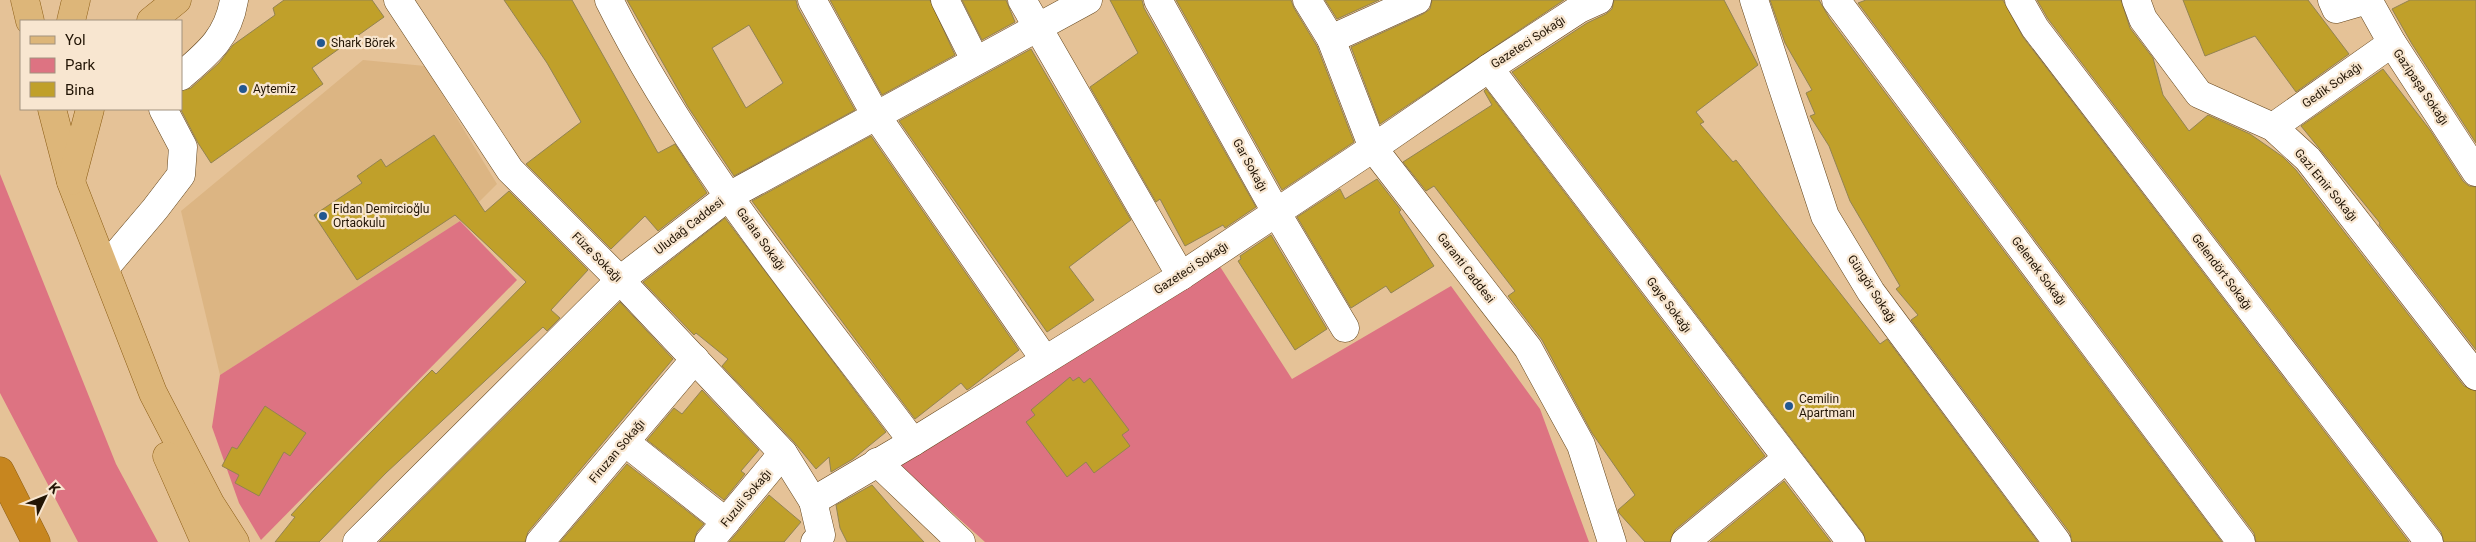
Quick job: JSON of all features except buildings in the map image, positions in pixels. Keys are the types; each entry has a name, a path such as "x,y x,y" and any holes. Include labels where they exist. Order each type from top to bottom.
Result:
{"highway":[{"path":"0,471 36,542"}],"main road":[{"path":"25,0 30,20"},
{"path":"71,20 76,0"},
{"path":"152,20 177,0"},
{"path":"52,110 71,182 153,393 210,503 235,542"},
{"path":"69,110 71,182"},
{"path":"71,182 90,110"},
{"path":"153,393 168,459 205,542"}],"street":[{"path":"182,75 208,53 223,36 234,0"},
{"name":"Füze Sokağı","path":"398,0 510,170 620,280 783,453 813,501"},
{"name":"Galata Sokağı","path":"609,0 635,54 729,196 913,442"},
{"path":"812,0 875,114 1045,360"},
{"path":"944,0 975,60"},
{"path":"1022,0 1182,276"},
{"name":"Uludağ Caddesi","path":"357,542 620,280 729,196 875,114 1088,0"},
{"name":"Gar Sokağı","path":"1158,0 1276,212 1345,328"},
{"name":"Garanti Caddesi","path":"1307,0 1331,39 1373,148 1528,348 1581,445 1612,542"},
{"path":"1331,39 1417,0"},
{"name":"Gazeteci Sokağı","path":"813,501 876,462 913,442 1182,276 1489,68 1579,9 1599,0"},
{"name":"Güngör Sokağı","path":"1754,0 1826,216 1871,292 2057,542"},
{"name":"Gelenek Sokağı","path":"1836,0 2241,542"},
{"name":"Gelendört Sokağı","path":"2019,0 2047,44 2429,542"},
{"name":"Gazi Emir Sokağı","path":"2136,0 2143,19 2199,94 2273,127 2308,159 2476,376"},
{"path":"2332,0 2336,9 2367,0"},
{"name":"Gazipaşa Sokağı","path":"2367,0 2392,44 2467,136 2476,172"},
{"name":"Gedik Sokağı","path":"2273,127 2392,44"},
{"name":"Gaye Sokağı","path":"1489,68 1851,542"},
{"path":"105,268 181,175 183,147 164,110"},
{"name":"Firuzan Sokağı","path":"540,542 695,359"},
{"path":"624,442 717,532"},
{"name":"Fuzuli Sokağı","path":"717,532 783,453"},
{"path":"1685,542 1786,459"},
{"path":"876,462 961,542"},
{"path":"813,501 821,540"}],"shaded area":[{"name":"Fidan Demircioğlu Ortaokulu","path":"363,60 425,66 497,184 460,221 220,375 181,211"}],"green space":[{"path":"0,174 116,464 158,542 78,542 0,393"},
{"path":"460,221 517,280 261,540 239,503 212,427 220,375"},
{"path":"1219,265 1292,379 1451,286 1540,409 1589,542 985,542 898,464"}],"place":[{"name":"Shark Börek","path":"321,43"},
{"name":"Aytemiz","path":"243,89"},
{"name":"Fidan Demircioğlu Ortaokulu","path":"323,216"},
{"name":"Cemilin Apartmanı","path":"1789,406"}]}
